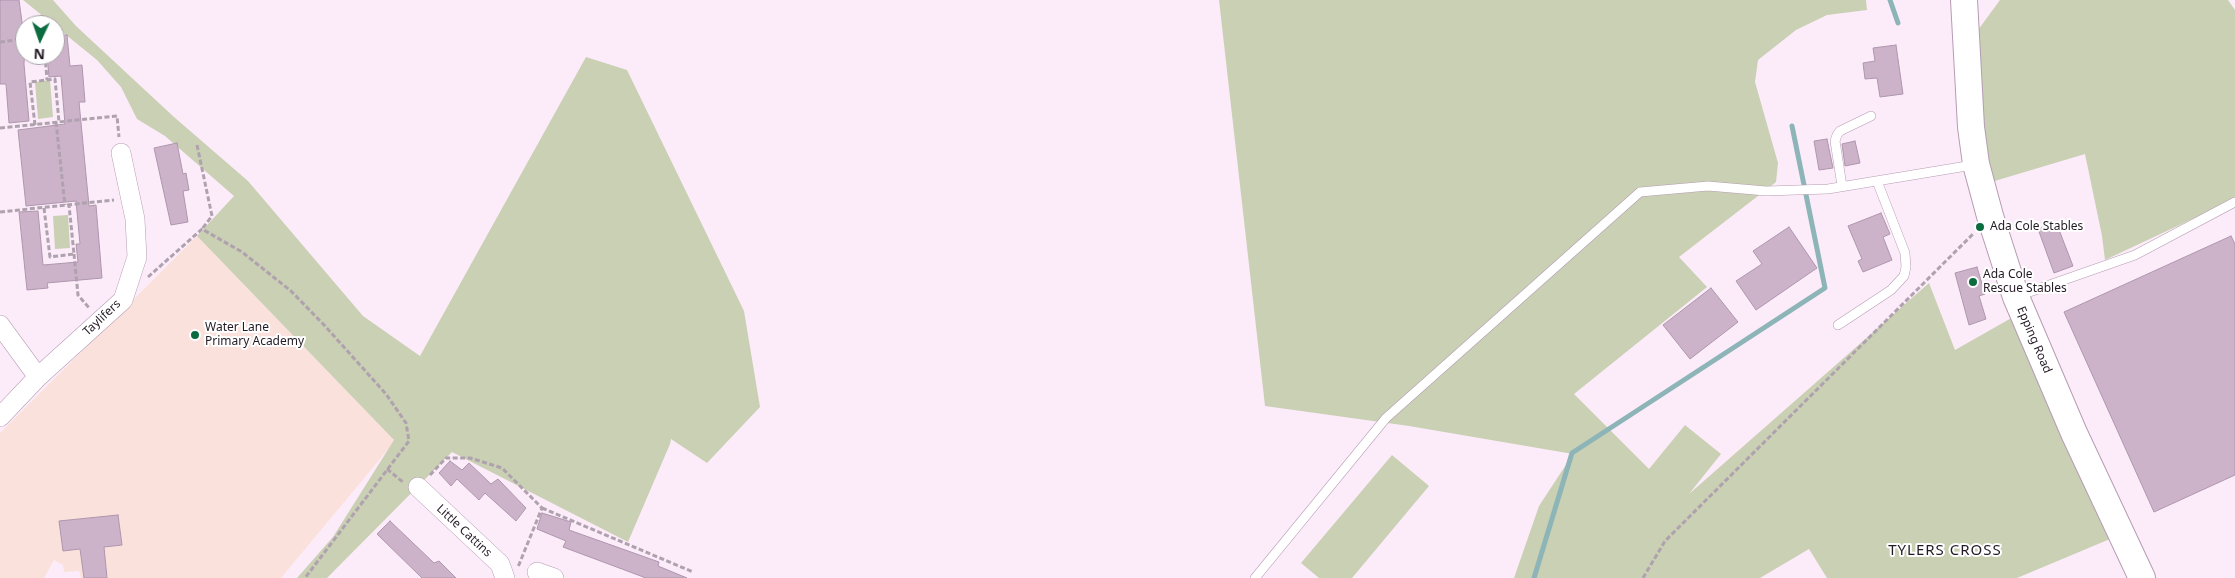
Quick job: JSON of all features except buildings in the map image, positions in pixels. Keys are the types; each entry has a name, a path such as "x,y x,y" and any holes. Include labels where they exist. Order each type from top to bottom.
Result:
{"main road":[{"name":"Epping Road","path":"1967,2 1971,127 1976,164 1990,216 2016,297 2074,433 2142,578"}],"street":[{"name":"Taylifers","path":"0,417 38,378 123,300 137,257 132,198 121,153"},
{"path":"0,324 38,378"},
{"name":"Little Cattins","path":"418,487 511,574"}],"lane":[{"path":"1842,186 1835,141 1837,135 1840,131 1871,116"},
{"path":"1255,578 1386,418 1640,192 1708,186 1766,191 1842,186 1976,164"},
{"path":"1838,325 1892,290 1904,276 1906,267 1905,253 1877,181"},
{"path":"2016,297 2134,255 2235,202"}],"path":[{"path":"0,42 15,41"},
{"path":"46,65 47,80"},
{"path":"35,125 30,82 55,79 58,122 78,295 101,320"},
{"path":"0,128 117,116 121,153"},
{"path":"123,300 202,229 212,216 197,145"},
{"path":"0,212 132,198"},
{"path":"44,208 50,257 74,254"},
{"path":"1643,578 1665,541 1990,216"},
{"path":"202,229 242,252 291,291 386,394 406,423 409,441 304,578"},
{"path":"435,469 446,458 470,458 502,468 542,508 693,572"},
{"path":"511,574 528,546 542,508"}],"shaded area":[{"name":"Water Lane Primary Academy","path":"197,236 395,441 281,578 81,578 79,571 64,572 63,565 54,560 44,578 0,578 0,433"}],"green space":[{"path":"23,0 53,0 76,26 174,117 248,181 363,316 420,356 586,57 627,70 744,311 760,407 707,463 671,439 628,542 452,452 327,578 297,578 333,537 394,440 197,236 234,196 165,136 137,119 121,87 97,60 65,34 65,15 42,15"},
{"path":"1219,0 1866,0 1867,10 1827,15 1796,30 1758,60 1755,82 1778,163 1776,182 1679,257 1707,287 1574,394 1649,469 1685,425 1721,454 1689,494 1929,283 1955,350 2022,312 2110,539 2017,578 1827,578 1809,549 1760,578 1514,578 1539,506 1573,454 1409,426 1265,406"},
{"path":"2000,0 2228,0 2235,10 2235,199 2105,260 2102,236 2085,154 1988,183 1978,30"},
{"path":"50,80 53,117 38,119 35,82"},
{"path":"68,215 70,248 55,249 53,216"},
{"path":"1392,455 1429,486 1352,578 1319,578 1301,563"}],"waterway":[{"path":"1890,0 1898,23"},
{"path":"1534,578 1572,453 1825,288 1792,126"}],"place":[{"name":"Ada Cole Stables","path":"1980,227"},
{"name":"Ada Cole Rescue Stables","path":"1973,282"},
{"name":"Water Lane Primary Academy","path":"195,335"}],"district":[{"name":"TYLERS CROSS","path":"1945,551"}]}
